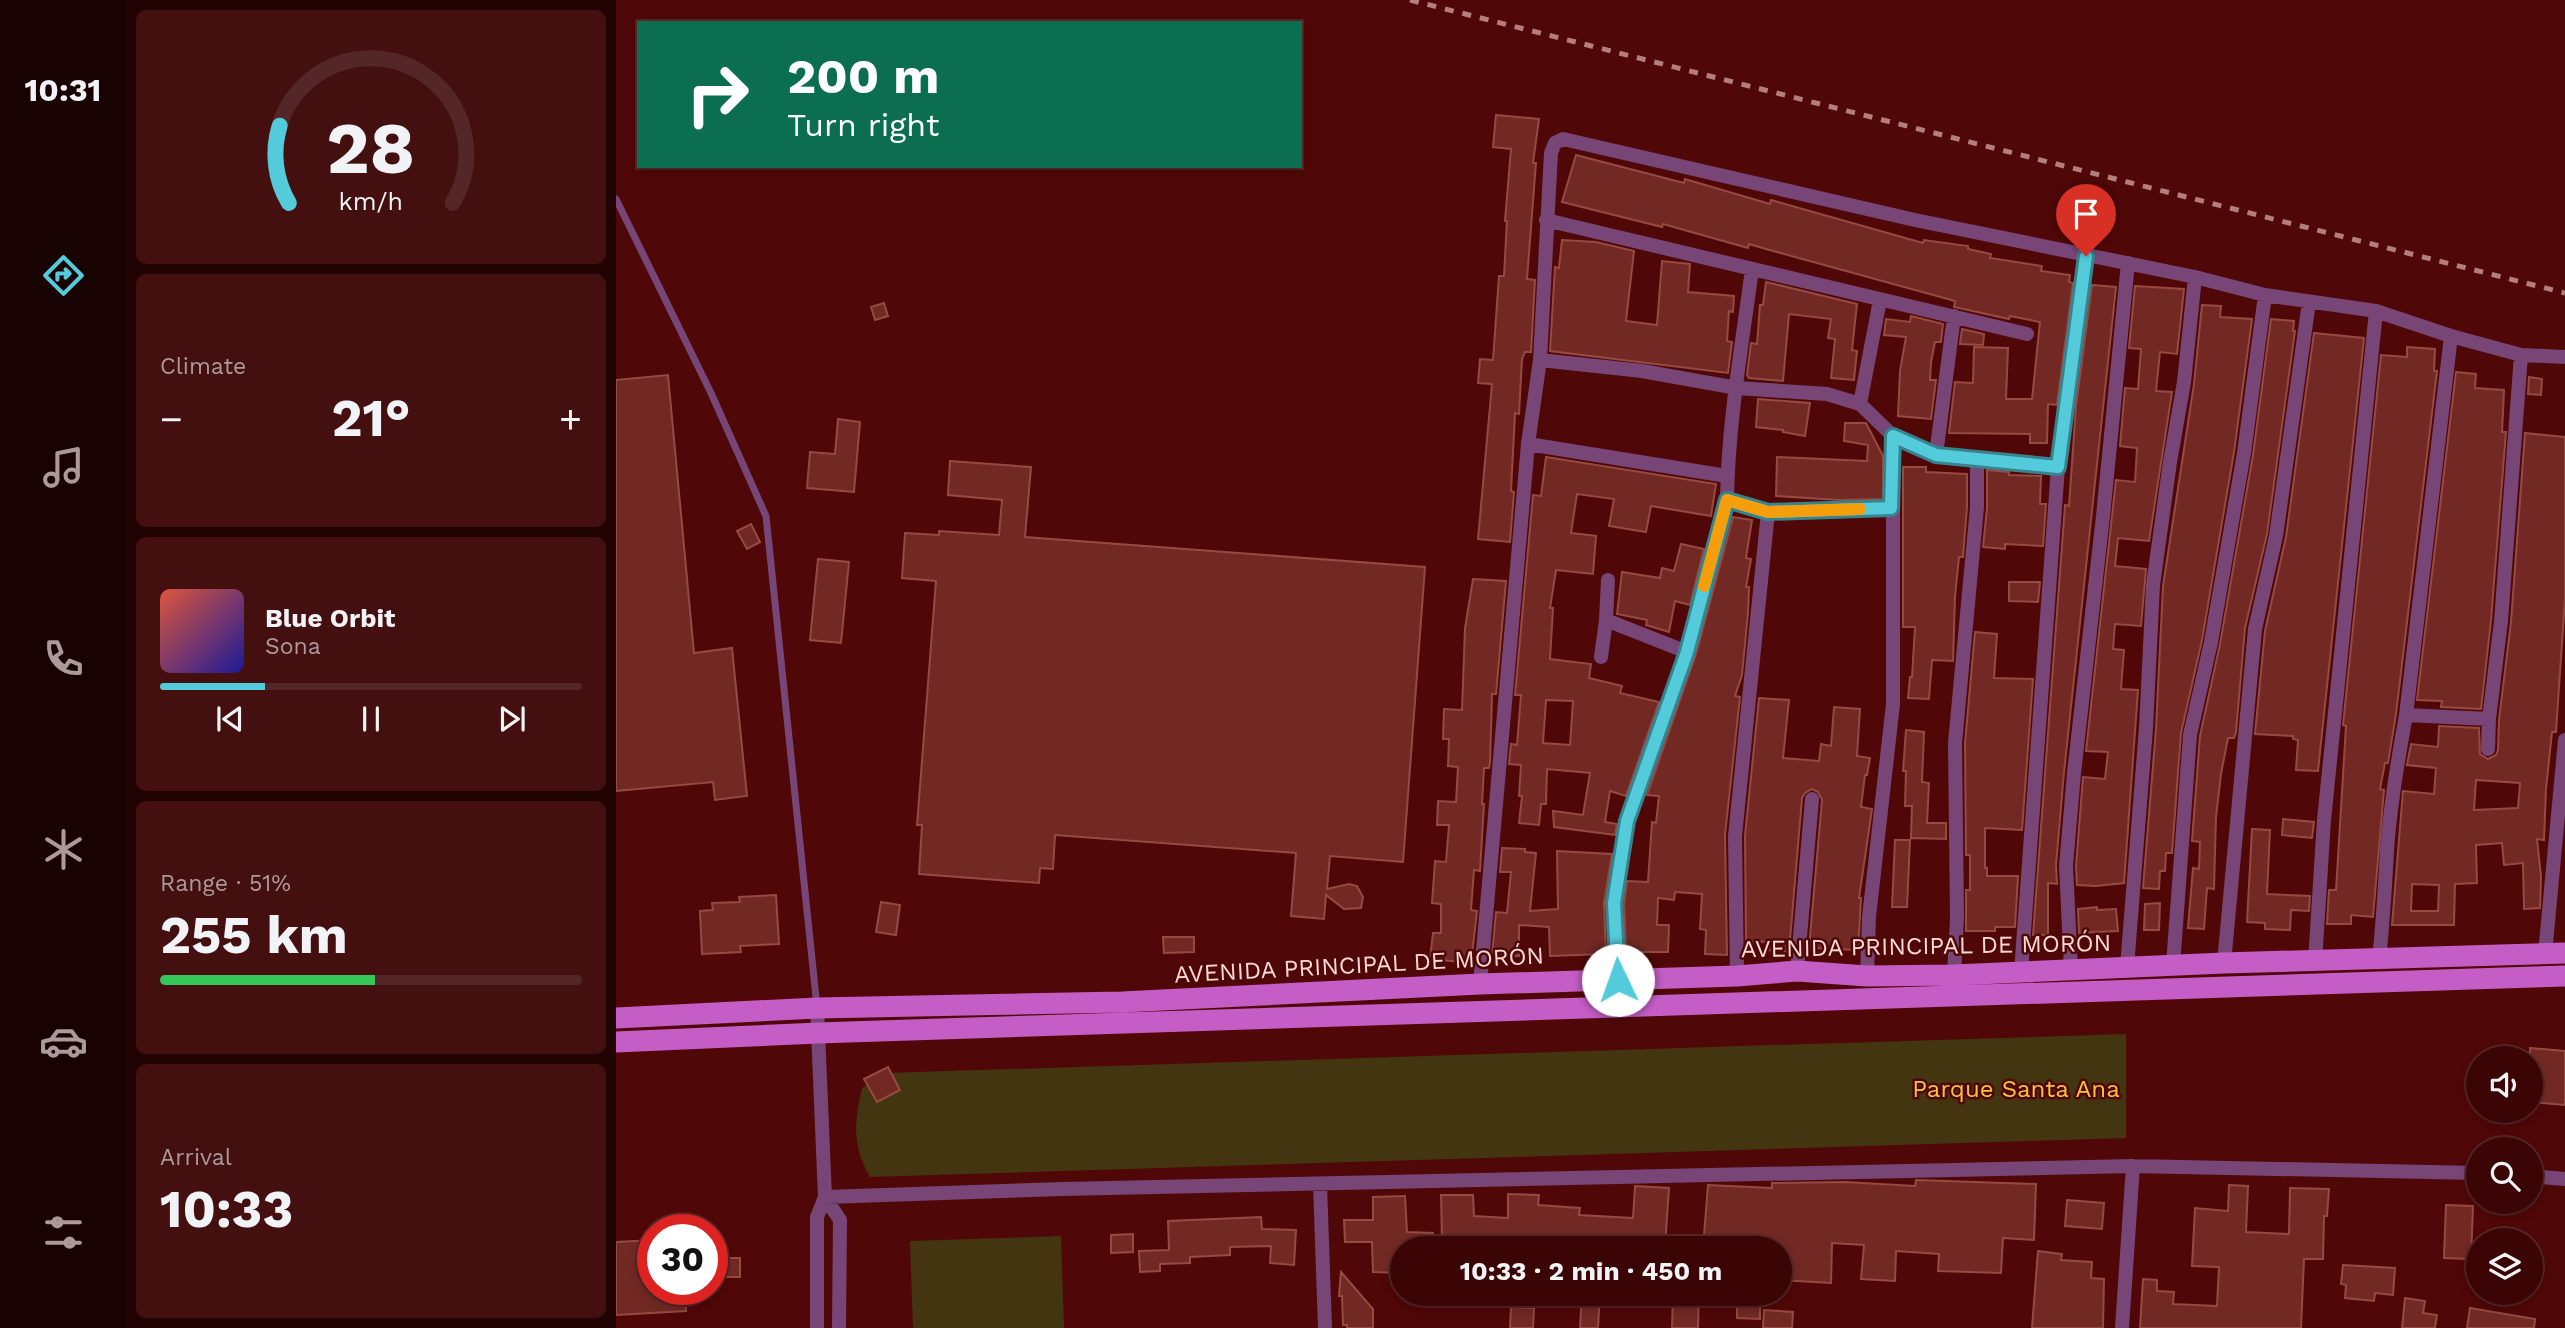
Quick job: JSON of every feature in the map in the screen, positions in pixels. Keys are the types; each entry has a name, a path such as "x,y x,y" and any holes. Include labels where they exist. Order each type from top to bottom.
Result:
{"main road":[{"name":"AVENIDA PRINCIPAL DE MORÓN","path":"616,1018 817,1008 1122,1002 1480,984 1737,976 1797,971 1867,976 1954,975 2224,963 2555,953"},
{"name":"AVENIDA PRINCIPAL DE MORÓN","path":"616,1042 818,1033 2565,976"}],"street":[{"path":"1480,984 1528,444 1540,360 1546,220 1551,153 1555,143 1563,139 1914,220 2195,277 2265,295 2376,311 2451,336 2521,355 2565,357"},
{"path":"1546,220 2027,334"},
{"path":"2021,972 2058,467 2086,256"},
{"path":"2071,970 2066,866 2128,263"},
{"path":"1618,980 1614,903 1627,821 1687,652 1727,500 1727,476 1752,269"},
{"path":"2127,967 2146,729 2153,585 2184,382 2195,277"},
{"path":"2173,965 2190,735 2211,642 2237,493 2265,295"},
{"path":"1860,404 1880,300"},
{"path":"2224,963 2255,629 2276,536 2309,302"},
{"path":"2315,962 2324,820 2376,311"},
{"path":"1936,455 1954,316"},
{"path":"2379,959 2386,893 2387,849 2406,715 2451,336"},
{"path":"2488,749 2488,719 2501,621 2521,355"},
{"path":"1540,360 1642,371 1737,388 1827,394 1860,404 1893,436 1936,455 2058,467"},
{"path":"1867,976 1869,917 1893,704 1893,436"},
{"path":"1528,444 1727,476"},
{"path":"1954,975 1955,743 1977,507 1977,460"},
{"path":"1727,500 1768,512 1891,508"},
{"path":"1737,976 1735,836 1768,512"},
{"path":"1601,657 1608,580"},
{"path":"1606,620 1687,652"},
{"path":"2406,715 2488,719"},
{"path":"2555,953 2565,740"},
{"path":"1797,971 1812,799"},
{"path":"817,1008 825,1197 817,1217 817,1328"},
{"path":"825,1197 2133,1166 2466,1173"},
{"path":"2122,1328 2133,1166"},
{"path":"2543,1177 2565,1179"},
{"path":"1320,1184 1325,1328"},
{"path":"825,1197 840,1220 839,1328"}],"lane":[{"path":"616,199 711,393 766,516 817,1008"}],"green space":[{"name":"Parque Santa Ana","path":"2126,1034 2126,1138 870,1177 860,1155 856,1133 862,1088 885,1073"},
{"path":"1061,1236 1064,1328 913,1328 910,1241"}],"building":[{"path":"1496,115 1539,119 1533,163 1536,163 1527,279 1535,280 1531,352 1525,352 1522,359 1519,414 1515,413 1510,542 1478,539 1492,384 1478,383 1480,359 1493,360 1499,276 1504,276 1511,149 1493,147"},
{"path":"1576,155 1684,183 1685,179 1770,204 1771,200 1923,243 1924,240 1968,246 1968,249 1991,254 1990,258 2042,266 2041,271 2070,275 2069,282 2073,283 2057,405 2048,404 2047,443 2030,443 2030,434 1949,433 1955,382 1973,383 1974,347 2008,348 2006,399 2032,399 2040,322 2010,316 2009,319 1954,307 1955,301 1749,244 1748,248 1663,224 1662,227 1562,202"},
{"path":"1562,240 1596,242 1634,251 1626,321 1657,325 1662,261 1690,264 1688,292 1734,296 1733,312 1729,311 1727,341 1732,342 1728,373 1550,351 1555,267 1559,268"},
{"path":"1766,282 1857,304 1852,350 1857,351 1854,380 1831,378 1835,339 1828,338 1831,319 1789,314 1783,381 1749,378 1747,375 1751,343 1757,344 1760,305 1763,305"},
{"path":"2092,285 2116,287 2064,772 2056,865 2057,884 2048,883 2048,935 2033,935 2065,505 2069,506 2076,406"},
{"path":"2135,286 2184,289 2177,354 2160,352 2156,391 2172,392 2149,541 2118,538 2115,566 2146,569 2141,626 2115,624 2113,649 2124,650 2121,689 2138,690 2124,883 2077,885 2083,777 2105,779 2108,752 2086,751 2116,480 2135,482 2137,448 2120,446 2125,388 2138,389 2141,349 2129,348"},
{"path":"884,303 888,316 875,320 871,307"},
{"path":"2202,305 2221,306 2220,317 2252,319 2234,452 2202,640 2181,733 2172,853 2166,853 2165,871 2160,871 2159,889 2143,888 2156,729 2163,586 2194,384"},
{"path":"1911,316 1943,324 1941,342 1935,342 1931,362 1930,380 1936,380 1931,419 1898,416 1900,371 1906,337 1884,335 1886,319 1910,322"},
{"path":"2271,319 2294,321 2295,331 2267,534 2245,628 2236,732 2234,738 2228,738 2221,774 2216,817 2214,889 2207,888 2204,929 2188,928 2193,868 2199,869 2200,842 2192,841 2200,736 2220,644 2253,455"},
{"path":"1962,329 1984,334 1983,345 1960,344"},
{"path":"2314,333 2364,338 2318,771 2296,770 2298,740 2293,739 2293,736 2255,734 2265,631 2286,537"},
{"path":"2407,347 2435,349 2434,371 2437,371 2396,714 2388,763 2385,763 2380,789 2384,790 2373,917 2351,915 2351,924 2327,924 2329,890 2336,890 2346,726 2343,725 2381,355 2407,357"},
{"path":"2456,372 2476,374 2475,388 2504,390 2502,432 2506,432 2481,709 2441,707 2442,701 2417,700"},
{"path":"668,375 694,653 732,648 747,796 715,800 713,782 616,791 616,380"},
{"path":"2529,377 2542,379 2541,395 2528,394"},
{"path":"1758,399 1810,403 1805,436 1756,427"},
{"path":"838,419 860,422 854,492 807,488 810,452 835,454"},
{"path":"1845,423 1866,423 1883,456 1883,499 1839,500 1776,496 1777,457 1867,461 1868,445 1844,441"},
{"path":"2525,433 2565,437 2565,598 2556,732 2552,732 2544,840 2537,839 2541,876 2540,908 2524,909 2523,863 2504,865 2502,843 2476,845 2477,883 2455,884 2454,925 2392,925 2403,791 2434,794 2436,768 2407,765 2411,744 2438,747 2439,726 2479,728 2480,754 2488,759 2496,755 2511,622","holes":["2476,780 2520,783 2518,808 2474,810","2412,884 2439,885 2438,911 2411,911"]},
{"path":"1546,457 1716,484 1711,516 1651,506 1646,532 1609,526 1614,499 1577,494 1571,533 1596,536 1593,574 1556,570 1550,608 1553,608 1550,659 1591,664 1589,678 1622,686 1620,693 1659,702 1626,796 1610,791 1605,822 1617,824 1615,835 1554,827 1553,811 1583,815 1590,773 1547,769 1546,804 1541,804 1539,825 1519,823 1521,765 1509,764 1511,744 1517,745 1521,695 1515,695 1533,495 1541,496","holes":["1546,700 1573,701 1570,745 1543,743"]},
{"path":"950,461 1031,467 1025,537 1425,567 1403,862 1330,856 1327,889 1349,884 1357,886 1363,897 1361,908 1344,909 1326,895 1324,919 1291,916 1296,853 1055,835 1053,869 1040,868 1039,883 919,874 922,825 917,825 936,581 902,578 905,533 939,535 939,531 999,535 1002,500 948,495"},
{"path":"1903,467 1926,467 1926,472 1967,474 1963,557 1959,557 1955,597 1953,661 1932,660 1929,699 1908,698 1915,627 1903,627"},
{"path":"1987,470 2009,472 2009,475 2041,476 2040,504 2046,504 2043,546 2005,544 2005,549 1983,547"},
{"path":"1733,517 1752,520 1746,558 1751,559 1746,587 1749,587 1748,613 1742,675 1735,696 1740,697 1725,835 1727,955 1705,954 1706,930 1700,929 1702,894 1675,892 1674,900 1658,898 1657,925 1669,925 1668,952 1626,952 1624,904 1627,881 1648,882 1652,822 1656,823 1659,796 1647,795 1696,654"},
{"path":"751,524 760,542 747,549 737,531"},
{"path":"1681,544 1704,549 1690,605 1675,601 1669,632 1646,625 1647,620 1617,614 1622,572 1660,578 1662,568 1674,571"},
{"path":"818,559 849,562 841,643 810,640"},
{"path":"1473,579 1506,581 1496,694 1492,694 1490,763 1489,768 1484,768 1480,871 1474,870 1471,910 1477,911 1471,963 1430,959 1433,933 1441,933 1441,904 1432,903 1435,861 1446,862 1449,825 1437,825 1438,801 1456,802 1458,767 1448,766 1449,739 1443,739 1444,709 1462,710 1465,628"},
{"path":"2009,582 2040,582 2038,602 2009,601"},
{"path":"1975,632 1997,634 1994,678 2033,679 2022,830 1985,828 1987,876 2018,876 2015,927 1995,927 1995,931 1966,931 1966,890 1970,890 1970,855 1966,855 1965,743"},
{"path":"1759,698 1789,700 1783,758 1819,761 1821,744 1831,746 1834,707 1860,709 1857,756 1870,758 1861,807 1872,809 1859,898 1858,950 1809,948 1822,800 1818,792 1812,789 1802,798 1789,952 1766,950 1767,942 1746,941 1745,836"},
{"path":"1906,730 1924,732 1922,782 1929,783 1927,823 1946,823 1946,839 1911,838 1912,806 1905,806 1906,771 1903,771"},
{"path":"2283,819 2314,822 2312,838 2282,835"},
{"path":"2252,829 2270,830 2267,894 2310,896 2309,911 2291,910 2290,930 2265,929 2265,923 2247,922"},
{"path":"1895,840 1910,840 1907,907 1892,907"},
{"path":"1502,848 1525,849 1525,852 1536,853 1530,911 1558,909 1557,851 1612,854 1604,903 1606,954 1550,956 1549,927 1519,925 1519,956 1492,956 1496,912 1507,913 1511,872 1500,872"},
{"path":"776,895 779,944 740,946 741,952 702,954 700,911 713,910 712,903 740,902 739,897"},
{"path":"881,902 900,905 896,935 876,932"},
{"path":"2160,903 2159,930 2144,930 2145,904"},
{"path":"2097,907 2097,910 2116,909 2118,931 2079,933 2078,909"},
{"path":"1163,937 1194,937 1194,952 1164,953"},
{"path":"2543,1049 2565,1051 2565,1105 2543,1103"},
{"path":"888,1067 900,1090 877,1102 864,1079"},
{"path":"1916,1180 2036,1184 2034,1240 2003,1238 2001,1273 1938,1271 1939,1254 1896,1251 1895,1281 1861,1279 1864,1245 1832,1243 1831,1283 1792,1281 1792,1236 1704,1236 1708,1185 1772,1188 1772,1183 1845,1182 1915,1186"},
{"path":"2229,1185 2248,1186 2246,1232 2289,1234 2290,1188 2329,1189 2327,1216 2324,1216 2323,1259 2304,1259 2301,1328 2140,1328 2143,1279 2157,1280 2157,1291 2174,1292 2173,1304 2217,1306 2219,1267 2192,1266 2195,1208 2228,1211"},
{"path":"1635,1186 1669,1188 1666,1236 1442,1236 1441,1195 1473,1195 1474,1216 1508,1218 1508,1194 1539,1195 1538,1205 1580,1208 1579,1215 1633,1218"},
{"path":"1405,1196 1407,1232 1433,1233 1433,1236 1390,1236 1390,1273 1373,1272 1372,1242 1345,1242 1344,1220 1373,1220 1373,1197"},
{"path":"2067,1200 2104,1203 2102,1229 2065,1226"},
{"path":"2446,1205 2466,1206 2466,1214 2473,1214 2472,1228 2466,1228 2466,1259 2444,1258"},
{"path":"1261,1217 1262,1229 1296,1230 1294,1265 1270,1263 1271,1246 1230,1247 1230,1255 1190,1257 1190,1263 1160,1264 1160,1271 1140,1272 1139,1251 1169,1250 1168,1221"},
{"path":"1133,1234 1133,1252 1111,1253 1111,1235"},
{"path":"637,1241 637,1305 686,1305 686,1311 616,1315 616,1242"},
{"path":"2038,1251 2062,1254 2061,1260 2092,1262 2091,1278 2104,1279 2103,1328 2032,1328"},
{"path":"728,1258 740,1258 740,1277 728,1277"},
{"path":"2343,1265 2395,1268 2393,1295 2375,1293 2374,1301 2345,1298 2346,1285 2341,1284"},
{"path":"1341,1272 1373,1309 1373,1328 1347,1328 1347,1325 1343,1325 1342,1296 1339,1296"},
{"path":"2405,1298 2425,1301 2423,1313 2437,1315 2435,1328 2402,1328"},
{"path":"1581,1306 1599,1306 1598,1328 1580,1328"},
{"path":"1673,1306 1699,1306 1698,1328 1672,1328"},
{"path":"1737,1306 1760,1306 1760,1319 1737,1318"},
{"path":"1511,1307 1534,1308 1533,1328 1510,1328"},
{"path":"2470,1308 2535,1319 2534,1328 2467,1328"},
{"path":"1764,1310 1793,1312 1792,1328 1763,1328"}],"railway":[{"path":"1410,0 2565,293"}],"slow traffic":[{"path":"1704,586 1727,500 1768,512 1860,509"}],"route":[{"path":"1618,980 1614,903 1627,821 1687,652 1727,500 1768,512 1891,508 1893,436 1936,455 2058,467 2086,256"}]}
